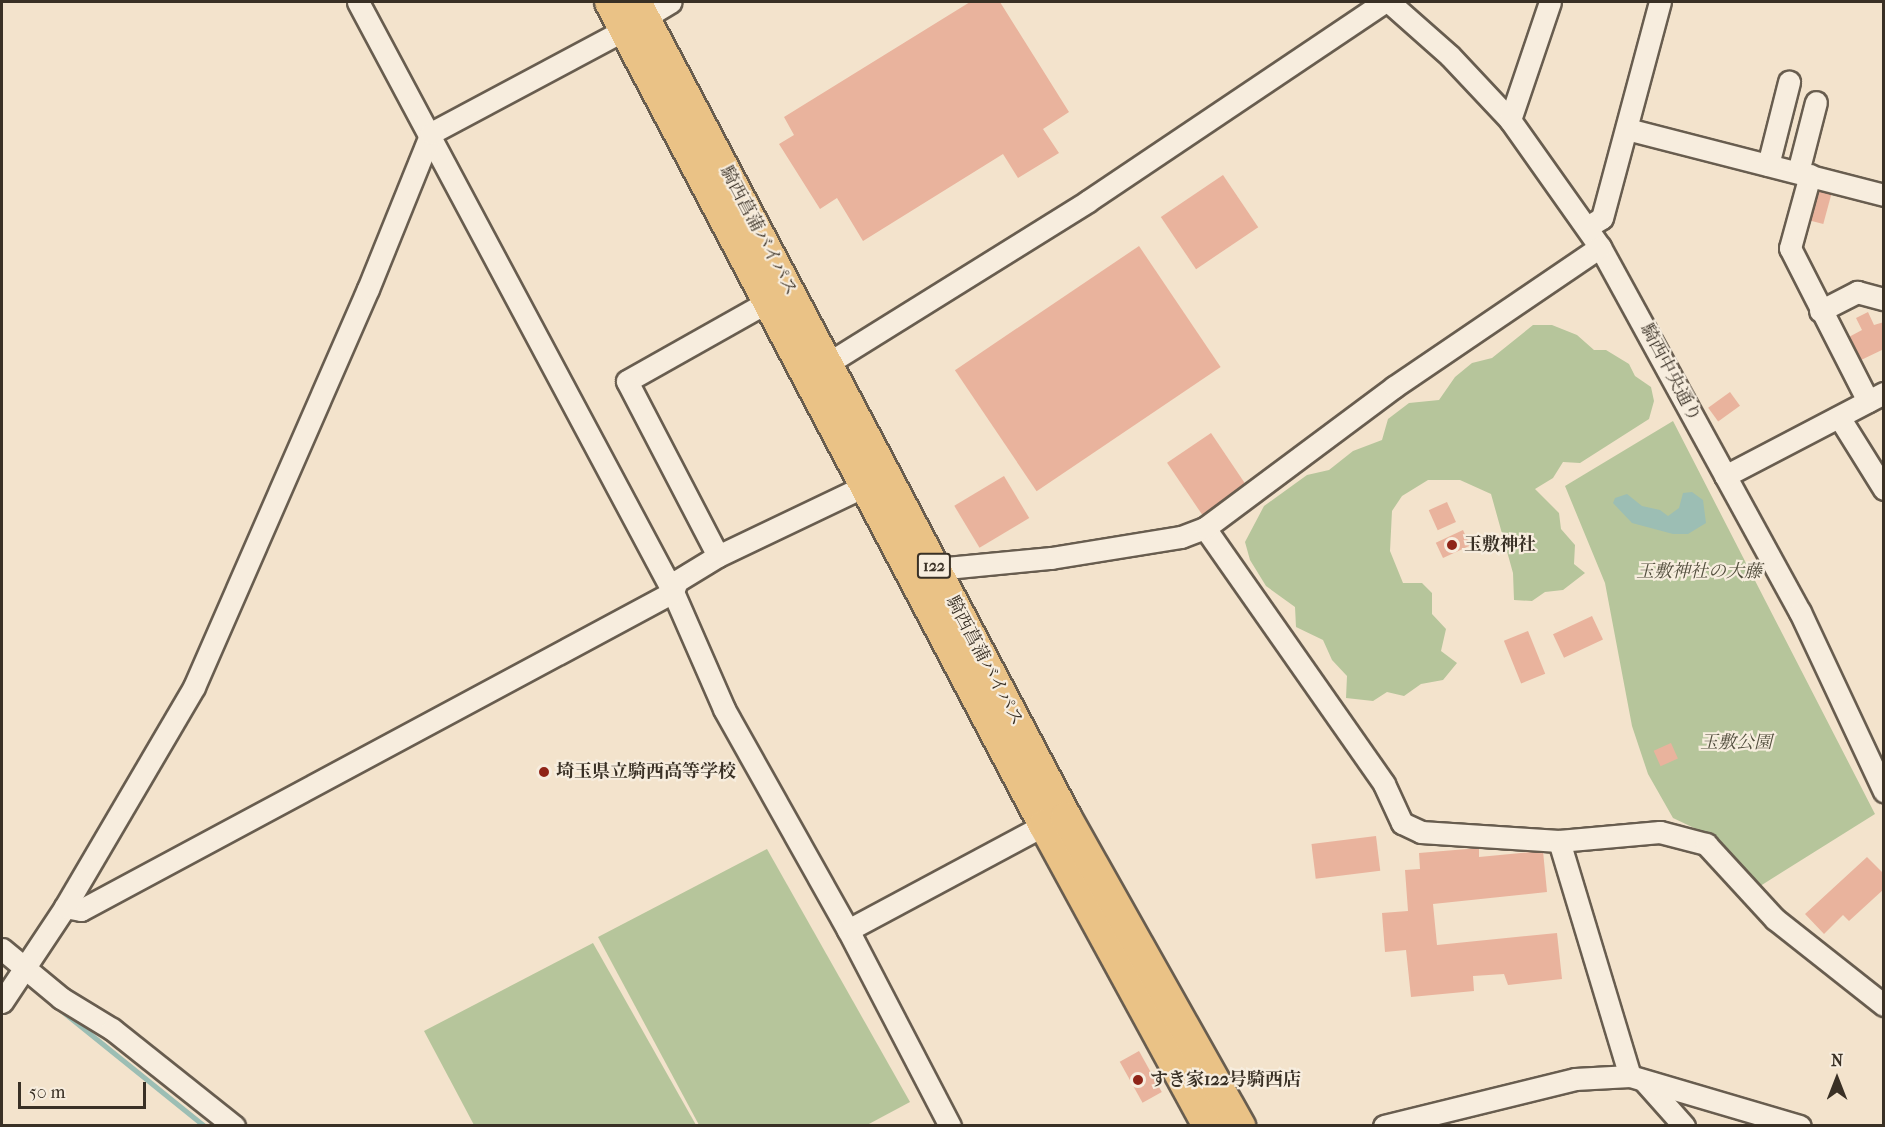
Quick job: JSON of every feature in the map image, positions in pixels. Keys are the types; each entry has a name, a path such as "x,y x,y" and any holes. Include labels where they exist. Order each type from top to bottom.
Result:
{"highway":[{"name":"騎西菖蒲バイパス","path":"610,2 635,16 819,369 936,569 1066,817 1240,1125"},
{"name":"騎西菖蒲バイパス","path":"635,16 770,301 819,369 858,489 1208,1125"}],"street":[{"path":"358,2 431,133 673,592 724,709 848,930 950,1125"},
{"path":"2,1002 65,907 194,687 368,290 431,133 635,16 671,2"},
{"path":"819,369 1079,207 1384,2"},
{"name":"騎西中央通り","path":"1389,2 1456,63 1510,120 1600,247 1800,612 1884,791"},
{"path":"1510,120 1550,2"},
{"path":"1587,227 1602,218 1660,2"},
{"path":"1768,165 1789,82"},
{"path":"1725,476 1876,397 1820,311 1790,248 1816,102"},
{"path":"1626,129 1884,195"},
{"path":"936,569 1051,558 1182,537 1205,528 1394,387 1600,247"},
{"path":"1820,311 1857,292 1884,299"},
{"path":"718,556 627,381 770,301"},
{"path":"1839,417 1884,489"},
{"path":"65,907 81,910 673,592 677,581 718,556 858,489"},
{"path":"1205,528 1227,564 1384,784 1402,823 1421,832 1559,841 1660,832 1706,844 1775,919 1884,1005"},
{"path":"848,930 1044,825"},
{"path":"1559,841 1637,1079 1684,1125"},
{"path":"2,949 61,998 96,1017 234,1125"},
{"path":"1384,1125 1575,1079 1637,1079 1800,1125"}],"green space":[{"path":"1533,325 1552,325 1577,335 1594,350 1606,350 1629,364 1635,376 1651,387 1654,401 1649,419 1580,463 1563,462 1553,478 1535,489 1559,513 1561,529 1575,545 1574,564 1585,573 1563,590 1545,592 1532,601 1514,600 1513,573 1491,494 1460,480 1428,480 1402,496 1392,511 1390,551 1403,583 1422,583 1432,593 1432,614 1446,629 1441,651 1457,663 1443,680 1421,684 1404,696 1387,692 1373,701 1346,698 1347,676 1332,660 1323,640 1296,627 1295,607 1266,586 1250,560 1245,542 1264,506 1307,475 1329,470 1353,451 1382,440 1388,419 1409,403 1439,400 1455,377 1472,363 1492,358"},
{"name":"玉敷公園","path":"1673,421 1875,814 1757,888 1711,836 1673,818 1648,774 1632,726 1605,583 1565,486"},
{"path":"767,849 910,1102 867,1125 699,1125 598,937"},
{"path":"593,943 696,1125 474,1125 424,1031"}],"water":[{"path":"1692,492 1703,500 1706,523 1688,534 1673,534 1632,523 1613,503 1615,498 1627,494 1642,506 1660,510 1668,516 1679,508 1683,493"}],"building":[{"path":"970,2 1000,2 1069,112 1043,129 1059,153 1018,178 1003,154 863,241 837,198 820,209 779,144 794,135 784,117"},
{"path":"1223,175 1258,227 1196,269 1161,217"},
{"path":"1812,189 1831,194 1823,224 1804,219"},
{"path":"1139,246 1221,367 1037,491 955,370"},
{"path":"1868,312 1874,325 1884,322 1884,349 1859,361 1847,338 1862,330 1856,318"},
{"path":"1730,392 1740,406 1718,422 1708,408"},
{"path":"1211,433 1246,485 1202,515 1167,463"},
{"path":"1004,476 1029,518 980,548 954,506"},
{"path":"1447,502 1456,522 1438,530 1429,510"},
{"path":"1463,530 1470,545 1443,558 1436,543"},
{"path":"1592,616 1603,640 1564,658 1553,634"},
{"path":"1528,631 1545,674 1521,683 1504,641"},
{"path":"1671,743 1678,759 1661,766 1654,751"},
{"path":"1376,836 1380,871 1316,879 1311,844"},
{"path":"1479,848 1479,857 1543,851 1547,892 1433,904 1437,945 1557,933 1562,979 1508,985 1504,974 1473,976 1474,991 1411,997 1406,950 1385,952 1382,913 1408,911 1405,870 1420,869 1419,853"},
{"path":"1867,857 1884,874 1884,889 1849,921 1843,915 1824,934 1805,914"},
{"path":"1139,1051 1162,1092 1143,1103 1120,1062"}],"waterway":[{"path":"58,1008 204,1126"}],"place":[{"name":"玉敷神社","path":"1452,545"},
{"name":"埼玉県立騎西高等学校","path":"544,772"},
{"name":"すき家122号騎西店","path":"1138,1080"}],"park label":[{"name":"玉敷神社の大藤","path":"1699,572"}]}
